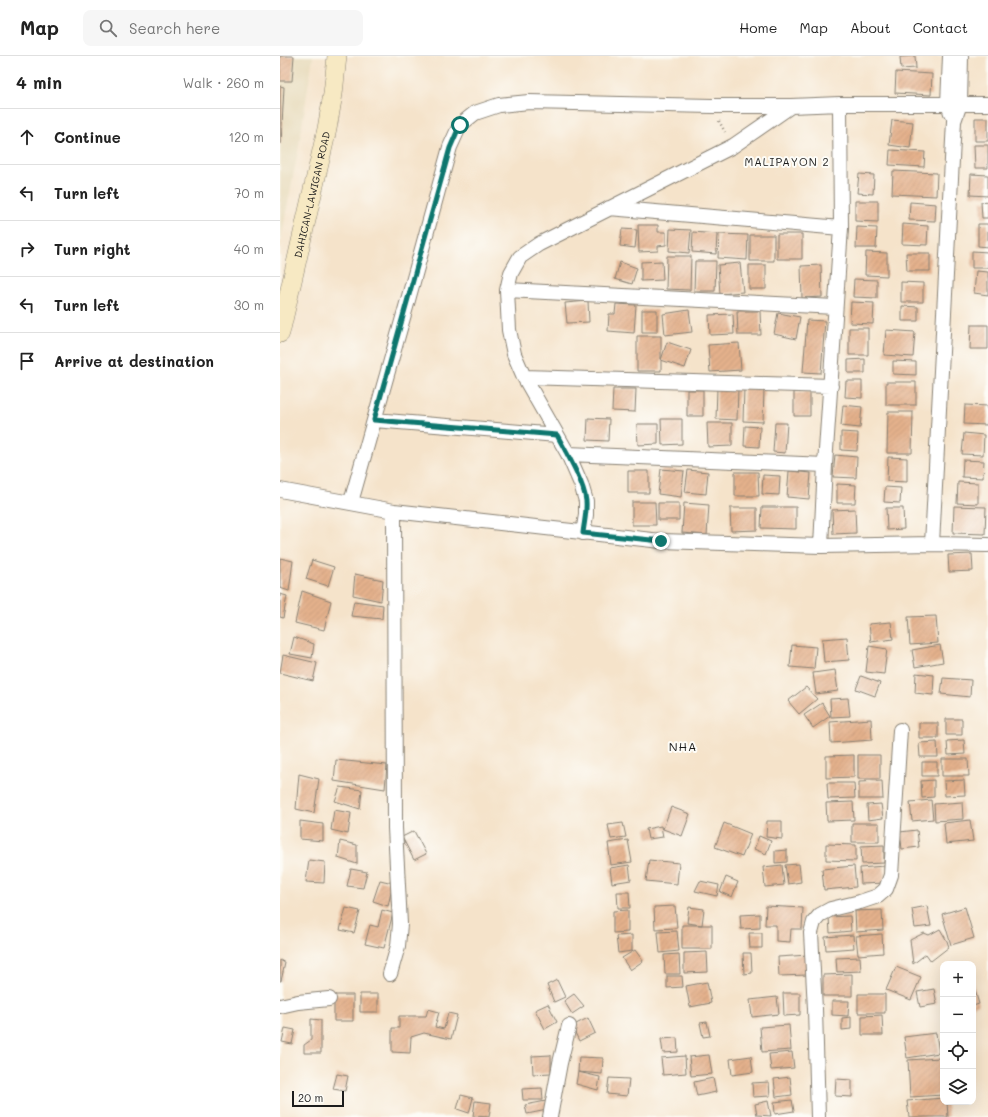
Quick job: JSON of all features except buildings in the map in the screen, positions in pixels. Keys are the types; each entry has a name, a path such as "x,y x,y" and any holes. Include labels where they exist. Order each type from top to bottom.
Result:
{"main road":[{"name":"DAHICAN-LAWIGAN ROAD","path":"280,333 327,129 337,56"}],"street":[{"path":"932,544 954,121 950,56"},
{"path":"954,104 961,56"},
{"path":"351,502 450,148 460,125 475,113 499,105 529,102 712,106 988,104"},
{"path":"821,546 841,228 840,104"},
{"path":"583,533 586,515 586,501 581,484 568,454 524,377 514,354 509,330 507,290 511,273 520,257 539,244 733,146 791,106"},
{"path":"609,208 841,228"},
{"path":"507,290 835,308"},
{"path":"524,377 831,386"},
{"path":"374,420 557,435"},
{"path":"568,454 825,465"},
{"path":"280,490 394,511 661,541 821,546 932,544 988,545"},
{"path":"390,974 398,946 400,924 395,828 394,511"},
{"path":"818,1117 811,933 814,922 820,914 831,909 878,896 886,889 891,875 900,730"},
{"path":"280,1006 298,1002 329,999"},
{"path":"550,1117 560,1063 569,1026"}],"path":[{"path":"712,106 733,146"}],"shaded area":[{"path":"280,56 313,56 298,151 280,244"}],"district":[{"name":"MALIPAYON 2","path":"787,161"},
{"name":"NHA","path":"683,746"}],"route":[{"path":"460,125 450,148 374,420 557,435 568,454 581,484 586,501 586,515 583,533 661,541"}]}
